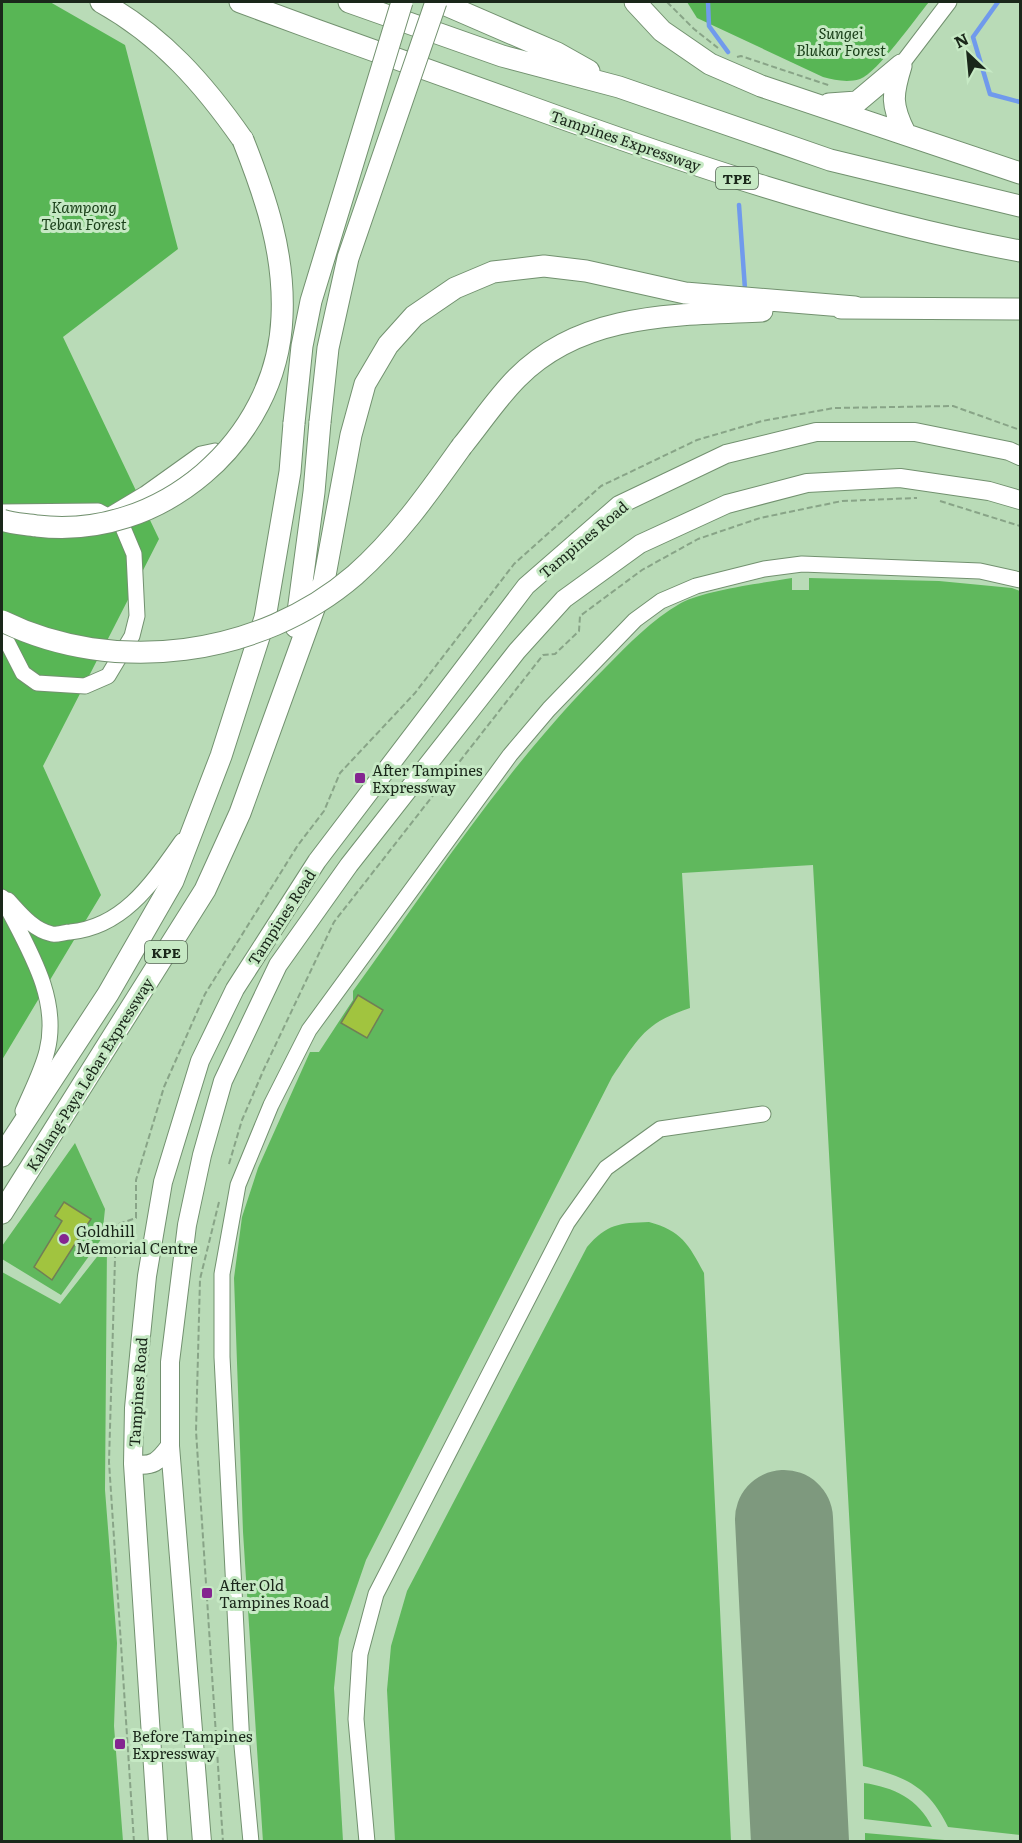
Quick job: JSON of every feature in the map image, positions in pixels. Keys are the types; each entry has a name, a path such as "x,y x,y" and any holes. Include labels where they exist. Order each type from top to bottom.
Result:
{"highway":[{"path":"2,520 60,529 104,524 156,507 183,491 206,472 244,428 274,366 282,319 282,278 270,213 243,141 213,97 179,58 101,2"},
{"name":"Tampines Expressway","path":"240,2 666,156 809,200 952,238 1020,251"},
{"path":"349,2 502,56 618,87 830,160 1020,206"},
{"name":"KPE","path":"6,1149 108,994 173,881 221,756 265,618 284,513 302,346 311,301 402,2"},
{"path":"290,672 314,492 328,348 348,258 437,2 557,53 618,87"},
{"path":"634,2 662,31 711,64 761,86 1020,173"},
{"path":"820,105 857,102 901,65"},
{"path":"901,65 892,93 895,114 905,133"},
{"path":"290,672 324,581 351,435 365,384 388,345 414,316 455,288 493,272 544,266 586,271 685,293 855,307"},
{"path":"2,621 45,638 92,649 146,652 202,648 248,636 294,617 356,574 425,499 462,446 517,378 557,347 604,326 660,316 855,307 1020,309"},
{"name":"Kallang-Paya Lebar Expressway","path":"2,1213 205,890 240,813 276,717 290,672"}],"main road":[{"name":"Tampines Road","path":"158,1842 133,1464 134,1408 147,1276 163,1182 200,1061 236,989 317,861 526,586 619,505 726,454 816,432 915,432 1010,451 1020,456"},
{"name":"Tampines Road","path":"202,1842 170,1446 170,1362 187,1225 202,1155 223,1082 279,965 349,865 517,651 564,599 640,544 727,504 807,483 900,478 989,491 1020,500"},
{"path":"133,1464 150,1466 159,1461 170,1446"}],"street":[{"path":"901,65 949,2"},
{"path":"110,515 145,495 201,453 215,451 225,456"},
{"path":"2,512 98,511 110,515 121,524 129,537 134,554 137,616 132,636 108,676 85,686 37,683 23,672 2,632"},
{"path":"250,1842 242,1746 222,1357 222,1274 238,1185 272,1105 309,1030 510,755 549,709 635,620 661,601 696,586 764,569 802,564 980,571 1020,580"},
{"path":"2,895 30,923 52,934 88,930 119,916 151,886 194,826"},
{"path":"2,895 42,979 51,1015 47,1051 6,1149"},
{"path":"367,1842 356,1719 360,1654 376,1594 567,1223 606,1168 660,1129 763,1114"}],"path":[{"path":"667,2 694,29 717,45 720,52"},
{"path":"734,59 741,56 836,87"},
{"path":"227,1174 242,1120 334,922 543,655 555,654 579,631 580,616 642,570 698,539 760,518 842,501 918,498"},
{"path":"939,501 1020,526"},
{"path":"220,1195 200,1279 196,1431 223,1842"},
{"path":"134,1842 109,1462 116,1226 136,1218"}],"green space":[{"name":"Kampong Teban Forest","path":"2,2 50,2 125,45 178,249 63,337 159,539 43,766 101,895 2,1060"},
{"name":"Sungei Blukar Forest","path":"687,2 929,2 896,44 868,74 860,79 846,81 823,77 697,18"},
{"path":"792,578 792,590 809,590 809,578 939,581 1012,588 1020,591 1020,1835 948,1827 932,1802 914,1785 892,1774 863,1766 813,865 682,873 690,1008 652,1026 636,1042 612,1077 366,1560 339,1638 334,1688 343,1841 263,1842 243,1532 234,1278 242,1217 258,1168 310,1052 319,1052 353,1000 353,991 442,865 536,743 570,705 641,633 681,603 719,591"},
{"path":"75,1143 105,1209 102,1238 61,1295 2,1259 2,1246"},
{"path":"649,1222 669,1230 683,1240 704,1273 731,1841 395,1841 387,1690 391,1646 407,1591 587,1247 594,1239 614,1226"},
{"path":"107,1244 105,1490 117,1643 114,1726 123,1841 2,1841 2,1272 60,1304"},
{"path":"864,1783 895,1791 904,1796 920,1809 932,1827 864,1819"},
{"path":"865,1833 956,1841 865,1841"}],"building":[{"path":"358,995 383,1010 367,1038 341,1023"},
{"name":"Goldhill Memorial Centre","path":"64,1202 91,1219 52,1280 34,1267 62,1221 55,1216"}],"waterway":[{"path":"708,2 709,26 728,52"},
{"path":"998,2 973,37 990,94 1020,102"},
{"path":"739,205 745,289"}],"runway":[{"path":"784,1519 800,1842"}],"place":[{"name":"After Tampines Expressway","path":"360,778"},
{"name":"Goldhill Memorial Centre","path":"64,1239"},
{"name":"After Old Tampines Road","path":"207,1593"},
{"name":"Before Tampines Expressway","path":"120,1744"}]}
